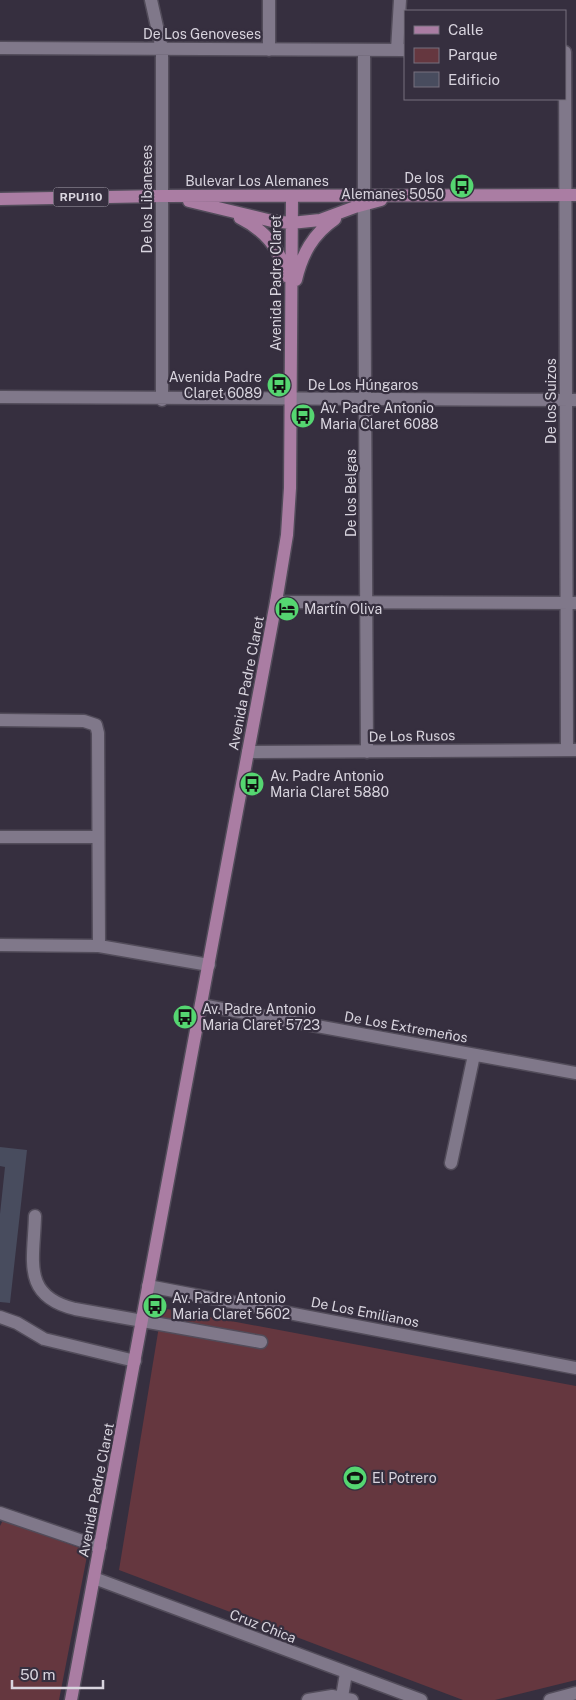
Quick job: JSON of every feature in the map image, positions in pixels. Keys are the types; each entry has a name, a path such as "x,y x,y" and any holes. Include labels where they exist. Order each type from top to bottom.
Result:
{"main road":[{"name":"Bulevar Los Alemanes","path":"0,199 162,196 292,197 361,202 413,196 571,195"},
{"name":"Bulevar Los Alemanes","path":"162,196 272,221 291,223 320,220 361,202"},
{"name":"Avenida Padre Claret","path":"71,1700 202,1005 287,535 290,488 292,197"},
{"path":"291,312 297,276 308,248 325,226 361,202"},
{"path":"222,209 255,226 277,250 284,268 291,312"}],"street":[{"name":"De los Libaneses","path":"151,0 162,49 162,400"},
{"path":"269,0 269,50"},
{"path":"400,0 401,50"},
{"name":"De Los Genoveses","path":"0,48 401,50"},
{"name":"De los Belgas","path":"364,50 361,202 365,400 367,752"},
{"name":"De los Suizos","path":"566,76 571,195 572,750"},
{"name":"De Los Húngaros","path":"0,397 162,400 571,400"},
{"path":"276,602 572,603"},
{"path":"0,720 84,721 92,722 96,725 98,733 99,946"},
{"name":"De Los Rusos","path":"248,752 572,750"},
{"path":"0,837 98,837"},
{"path":"0,945 99,946 209,965"},
{"name":"De Los Extremeños","path":"202,1005 576,1074"},
{"path":"451,1164 474,1055"},
{"path":"35,1216 34,1274 36,1284 51,1301 63,1306 261,1342"},
{"name":"De Los Emilianos","path":"148,1286 576,1368"},
{"path":"0,1317 17,1323 44,1338 135,1361"},
{"path":"0,1514 100,1547"},
{"name":"Cruz Chica","path":"94,1578 421,1700"},
{"path":"308,1700 322,1696 347,1698 346,1673"},
{"path":"550,1700 576,1693"}],"green space":[{"name":"El Potrero","path":"162,1308 576,1386 576,1680 495,1700 463,1700 119,1570"},
{"path":"3,1520 88,1551 59,1700 0,1700 0,1526"}],"building":[{"path":"0,1147 27,1150 10,1303 0,1302 0,1214 5,1167 0,1166"}],"place":[{"name":"De los Alemanes 5050","path":"462,186"},
{"name":"Avenida Padre Claret 6089","path":"279,385"},
{"name":"Av. Padre Antonio Maria Claret 6088","path":"303,416"},
{"name":"Martín Oliva","path":"287,609"},
{"name":"Av. Padre Antonio Maria Claret 5880","path":"252,784"},
{"name":"Av. Padre Antonio Maria Claret 5723","path":"185,1017"},
{"name":"Av. Padre Antonio Maria Claret 5602","path":"155,1306"},
{"name":"El Potrero","path":"355,1478"}]}
